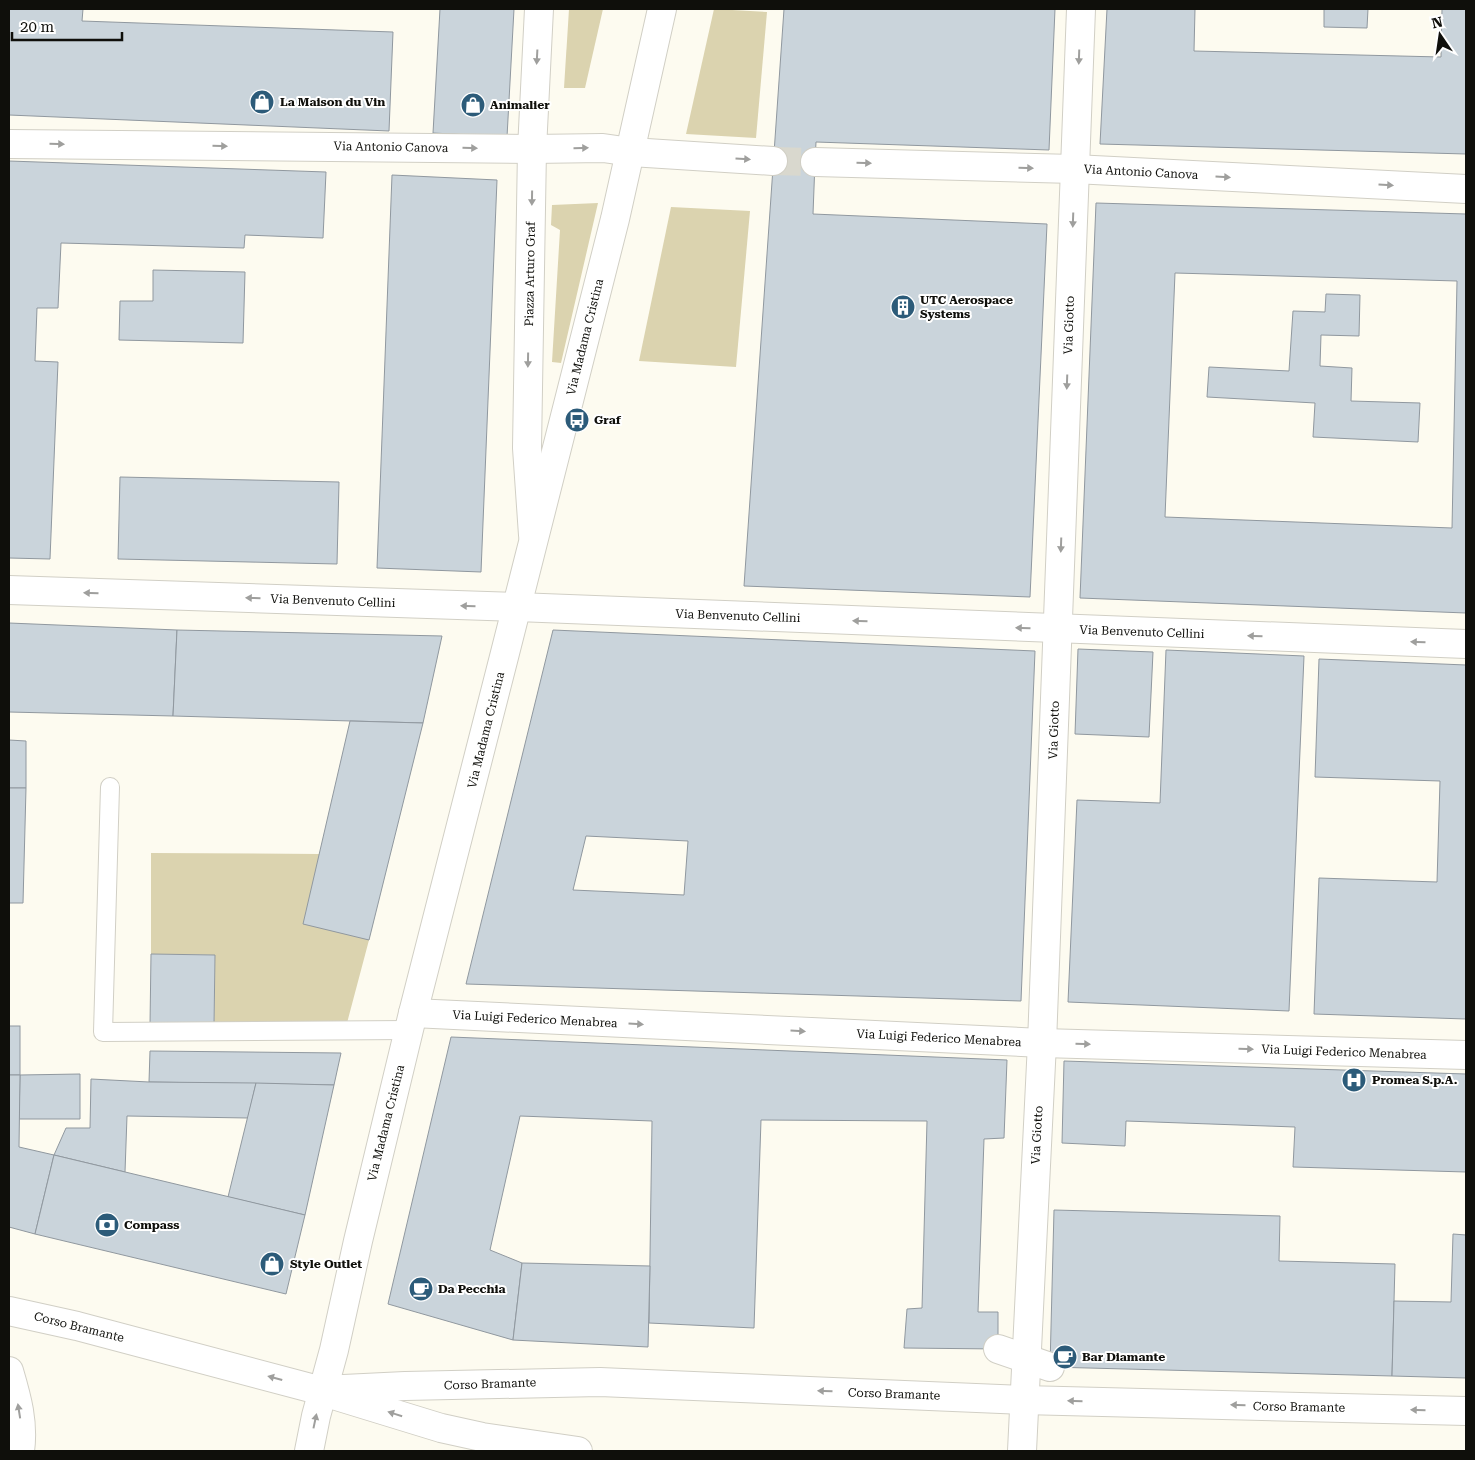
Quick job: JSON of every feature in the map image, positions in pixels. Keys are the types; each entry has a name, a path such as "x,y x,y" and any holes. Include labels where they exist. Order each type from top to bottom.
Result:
{"street":[{"name":"Piazza Arturo Graf","path":"533,539 527,448 532,149 539,9"},
{"name":"Via Madama Cristina","path":"309,1451 411,1021 615,219 662,9"},
{"name":"Via Giotto","path":"1022,1451 1024,1400 1038,1363 1049,1055 1058,629 1080,9"},
{"name":"Via Antonio Canova","path":"9,144 603,148 631,152 773,161"},
{"name":"Via Antonio Canova","path":"815,162 1074,169 1466,189"},
{"name":"Via Benvenuto Cellini","path":"9,590 517,607 1466,644"},
{"name":"Via Luigi Federico Menabrea","path":"411,1021 1049,1055 1466,1055"},
{"path":"1007,1060 1049,1055"},
{"name":"Corso Bramante","path":"9,1311 77,1326 322,1390 441,1428 482,1437 578,1451"},
{"path":"998,1349 1038,1363"},
{"path":"9,1371 19,1404 21,1426 20,1451"},
{"name":"Corso Bramante","path":"322,1390 406,1386 600,1382 1024,1400 1466,1411"},
{"path":"441,1428 454,1451"}],"lane":[{"path":"110,787 103,1032 411,1021"}],"shaded area":[{"path":"569,9 603,9 585,88 564,88"},
{"path":"714,9 767,12 756,138 686,134"},
{"path":"598,203 561,363 552,362 560,230 551,225 552,205"},
{"path":"671,207 750,211 736,367 639,361"},
{"path":"151,853 320,854 369,940 347,1023 214,1026 215,955 151,954"}],"building":[{"path":"9,9 83,9 82,21 393,32 389,131 9,115"},
{"path":"440,9 514,9 507,137 433,133"},
{"name":"UTC Aerospace Systems","path":"784,9 1055,9 1049,150 816,142 815,162 813,214 1047,224 1030,597 744,586"},
{"path":"1107,9 1195,9 1194,51 1441,57 1442,9 1466,9 1466,154 1100,144"},
{"path":"1324,9 1368,9 1367,28 1324,27"},
{"path":"9,161 326,172 323,238 245,235 244,248 61,243 58,308 37,308 35,361 58,362 50,559 9,558"},
{"path":"392,175 497,180 481,572 377,568"},
{"path":"1096,203 1466,214 1466,613 1080,598","holes":["1175,273 1457,281 1452,528 1165,517"]},
{"path":"153,270 245,272 243,343 119,340 120,301 153,301"},
{"path":"1326,294 1360,295 1359,336 1321,335 1320,366 1352,368 1351,401 1420,403 1418,442 1313,437 1315,403 1207,397 1209,367 1289,371 1293,311 1325,312"},
{"path":"120,477 339,482 337,564 118,559"},
{"path":"9,623 177,630 173,716 9,712"},
{"path":"177,630 442,636 423,723 173,716"},
{"path":"553,630 1035,651 1021,1001 466,984","holes":["586,836 688,841 684,895 573,890"]},
{"path":"1078,649 1153,652 1149,737 1075,734"},
{"path":"1166,650 1304,656 1289,1011 1068,1002 1077,800 1160,803"},
{"path":"1319,659 1466,665 1466,1019 1314,1014 1319,878 1437,882 1440,781 1315,777"},
{"path":"350,721 423,723 369,940 303,924"},
{"path":"9,740 26,741 26,788 9,788"},
{"path":"9,788 26,788 23,903 9,903"},
{"path":"151,954 215,955 214,1026 150,1025"},
{"path":"9,1026 20,1026 20,1075 9,1075"},
{"path":"451,1037 1007,1060 1004,1138 984,1139 978,1312 998,1312 998,1349 904,1348 907,1309 922,1308 927,1121 761,1120 754,1328 649,1323 652,1121 520,1116 490,1250 522,1263 513,1340 388,1304"},
{"path":"150,1051 341,1053 334,1085 149,1082"},
{"path":"1064,1061 1466,1074 1466,1172 1293,1167 1295,1127 1126,1121 1125,1146 1062,1143"},
{"path":"80,1074 80,1119 19,1119 20,1075"},
{"path":"9,1075 20,1075 19,1147 54,1155 35,1234 9,1227"},
{"path":"91,1079 149,1082 256,1083 248,1118 127,1116 125,1172 54,1155 66,1128 90,1128"},
{"path":"256,1083 334,1085 305,1215 228,1197"},
{"path":"54,1155 305,1215 286,1294 35,1234"},
{"path":"1054,1210 1280,1216 1279,1261 1395,1264 1392,1376 1050,1367"},
{"path":"1453,1234 1466,1235 1466,1378 1392,1376 1394,1301 1451,1302"},
{"path":"522,1263 650,1266 648,1347 513,1340"}],"tunnel":[{"path":"773,161 815,162"}],"place":[{"name":"La Maison du Vin","path":"262,102"},
{"name":"Animalier","path":"473,105"},
{"name":"UTC Aerospace Systems","path":"903,307"},
{"name":"Graf","path":"577,420"},
{"name":"Promea S.p.A.","path":"1354,1080"},
{"name":"Compass","path":"107,1225"},
{"name":"Style Outlet","path":"272,1264"},
{"name":"Da Pecchia","path":"421,1289"},
{"name":"Bar Diamante","path":"1065,1357"}]}
